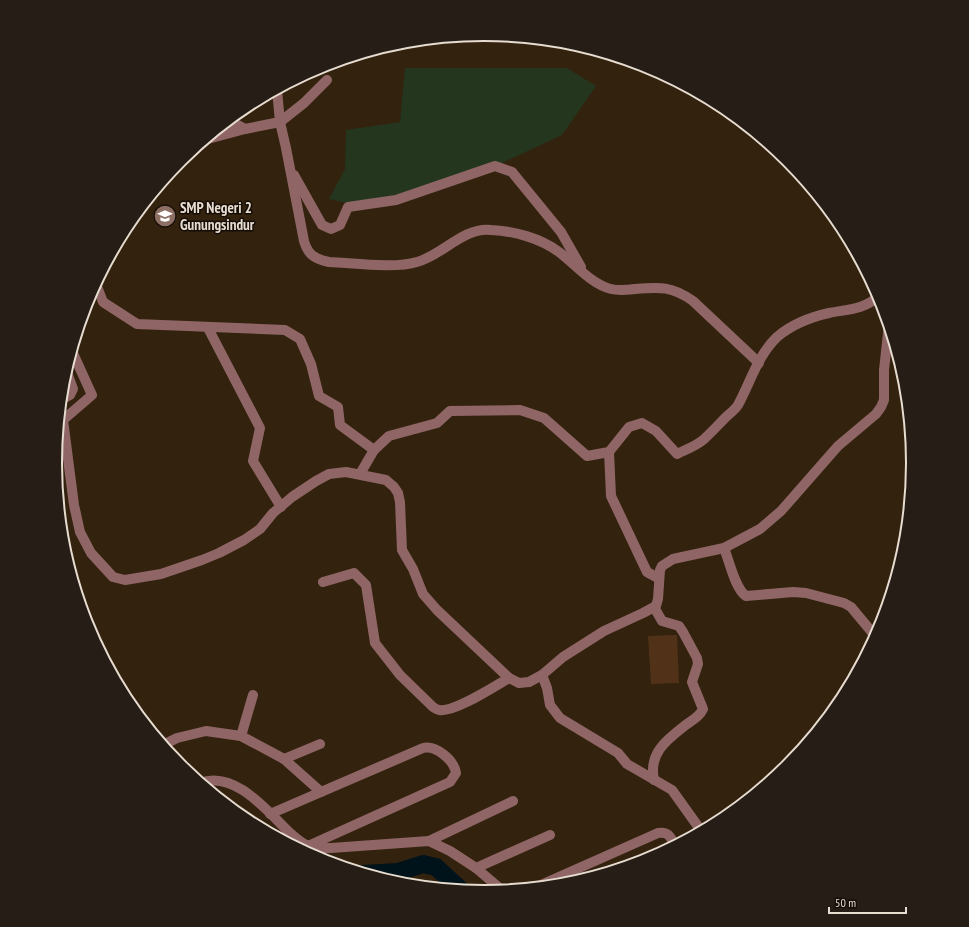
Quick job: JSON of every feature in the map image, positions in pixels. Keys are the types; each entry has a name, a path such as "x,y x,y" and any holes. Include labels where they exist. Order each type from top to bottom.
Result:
{"street":[{"path":"217,136 280,122 304,103 327,80"},
{"path":"278,96 280,122 305,246 308,251 319,260 329,262 410,264 427,258 474,231 491,230 522,235 535,239 558,252 592,278 611,289 623,290 667,288 685,296 693,301 759,363"},
{"path":"233,124 245,129"},
{"path":"289,167 322,225 331,230 340,225 348,207 396,200 495,166 512,172 561,232 582,271"},
{"path":"99,292 103,302 137,324 285,330 300,339 311,364 319,396 338,407 340,425 374,450"},
{"path":"360,474 374,450 389,436 437,423 450,411 520,410 544,418 587,456 609,452 629,427 642,423 656,431 676,454 702,440 737,407 767,348 776,338 798,323 826,313 854,310 874,300"},
{"path":"208,328 260,428 253,461 281,507"},
{"path":"64,427 74,505 80,532 90,553 113,577 125,580 174,570 202,560 244,540 260,529 273,513 292,497 329,474 346,472 386,480 398,493 400,502 402,550 413,570 423,594 437,610 509,678 519,683 528,682 542,675 563,657 604,631 656,606 658,599 658,578 662,566 673,559 724,548 760,529 781,511 838,446 878,411 884,400 884,370 888,337"},
{"path":"65,418 92,395 75,358"},
{"path":"68,396 73,390 70,380"},
{"path":"609,452 611,496 647,572 658,578"},
{"path":"724,548 734,577 743,594 746,596 793,592 844,603 851,607 872,632"},
{"path":"324,582 354,573 366,585 375,643 400,675 433,707 442,710 454,708 509,678"},
{"path":"654,607 662,621 679,626 697,658 698,664 692,682 703,709 699,715 668,739 658,751 653,765 654,780"},
{"path":"542,675 547,688 550,705 560,718 618,753 628,764 672,790 699,827"},
{"path":"241,736 253,695"},
{"path":"168,743 177,738 206,731 241,736 284,759 320,792"},
{"path":"284,759 320,744"},
{"path":"270,814 427,747 437,749 456,771 450,782 308,846"},
{"path":"206,781 232,784 246,792 294,836 308,846 317,848 429,841 513,801"},
{"path":"551,880 658,832 665,832 672,841"},
{"path":"476,868 550,835"},
{"path":"429,841 450,851 476,868 497,886"}],"green space":[{"path":"405,68 567,68 596,86 562,135 500,164 385,203 347,203 329,199 345,169 346,130 400,122"}],"building":[{"path":"677,635 679,683 651,684 648,636"}],"waterway":[{"path":"380,873 398,872 423,864 436,867 455,885"}],"place":[{"name":"SMP Negeri 2 Gunungsindur","path":"165,216"}]}
